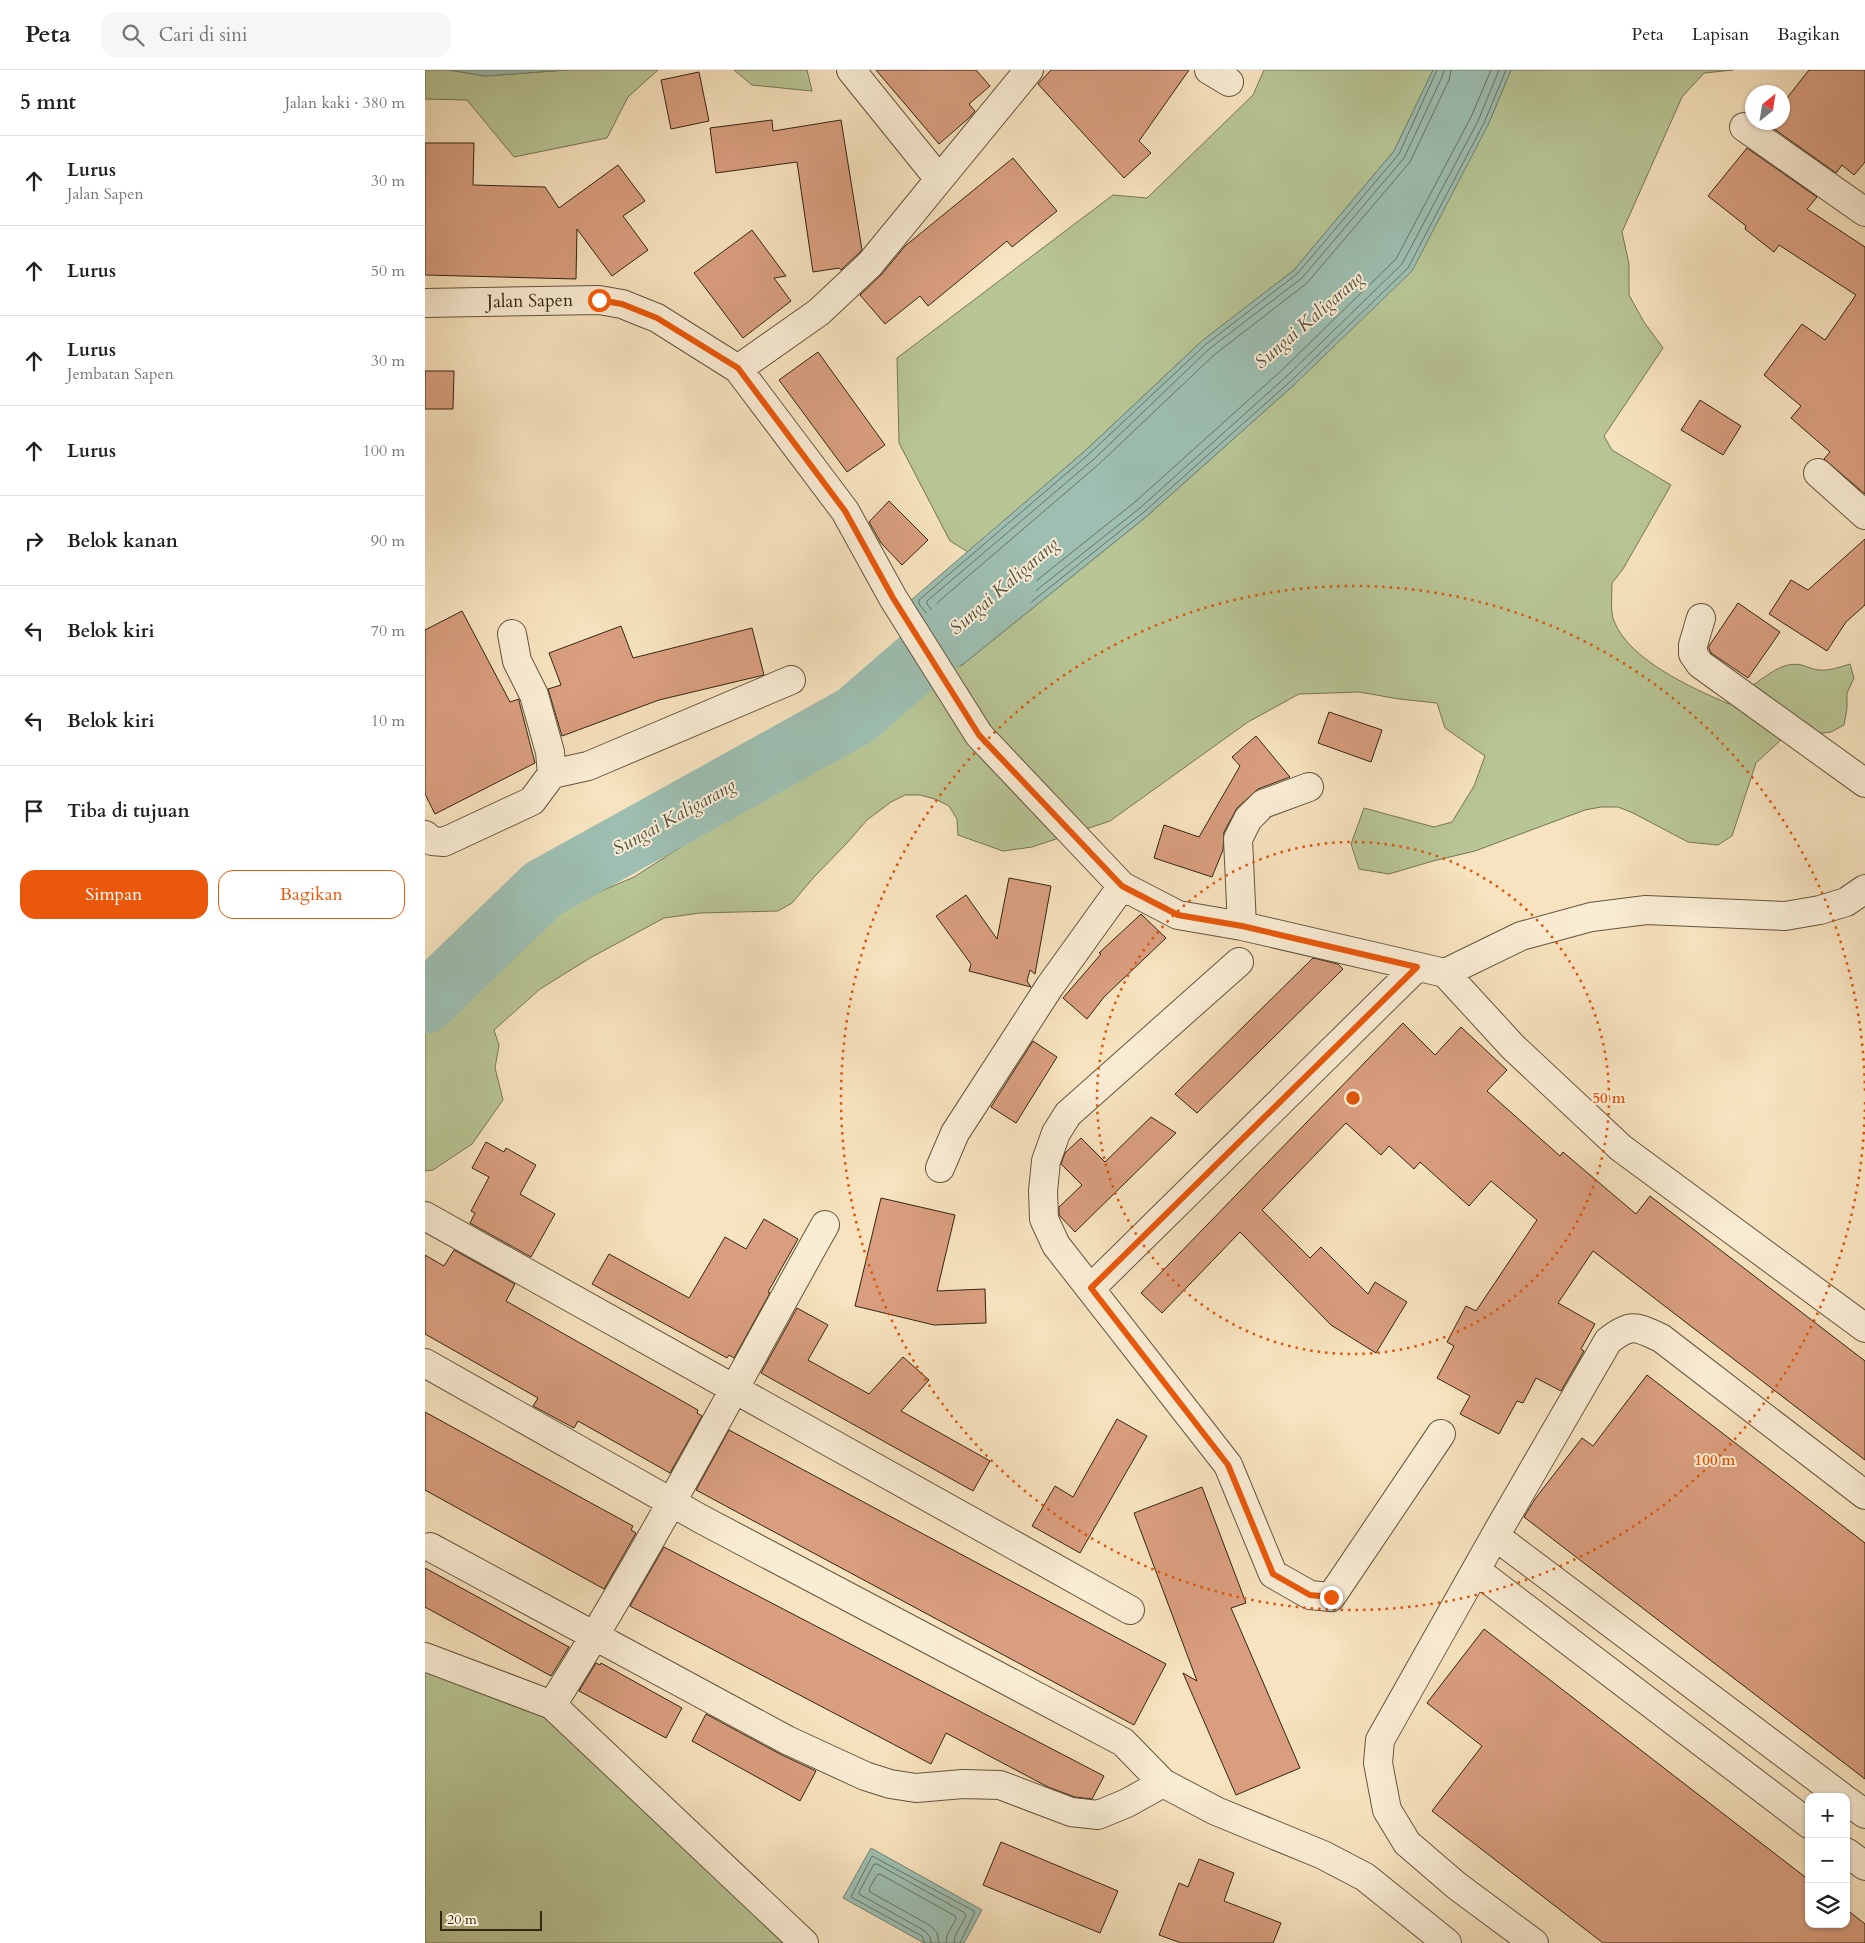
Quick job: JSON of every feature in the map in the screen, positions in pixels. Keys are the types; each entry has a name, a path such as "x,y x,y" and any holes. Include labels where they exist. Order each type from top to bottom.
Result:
{"street":[{"path":"851,70 939,179"},
{"path":"1029,70 870,264 819,312 738,368 845,511 893,598 979,735 1122,886 1178,915 1242,926 1445,973 1513,1047 1621,1148 1865,1328"},
{"path":"1744,127 1865,212"},
{"name":"Jalan Sapen","path":"425,303 599,300 622,304 657,318 738,368"},
{"path":"1818,473 1865,515"},
{"path":"1701,618 1693,645 1693,654 1700,664 1865,783"},
{"path":"512,634 517,661 537,704 550,752 552,774"},
{"path":"425,835 433,841 444,842 532,801 552,774 588,766 791,680"},
{"path":"1242,926 1238,839 1247,819 1263,804 1309,787"},
{"path":"940,1168 955,1133 1049,986 1122,886"},
{"path":"1445,973 1521,936 1591,917 1646,910 1785,916 1820,910 1846,902 1865,890"},
{"path":"1239,962 1068,1114 1056,1133 1045,1161 1044,1219 1056,1245 1228,1465 1273,1574 1310,1595 1331,1597 1441,1434"},
{"path":"1091,1288 1417,967"},
{"path":"425,1216 1130,1610"},
{"path":"553,1704 595,1637 672,1502 825,1225"},
{"path":"1534,1943 1457,1886 1407,1843 1387,1810 1378,1763 1380,1740 1608,1341 1621,1330 1636,1327 1661,1338 1865,1495"},
{"path":"425,1363 701,1519 1123,1742 1163,1784 1216,1812 1323,1855 1365,1877 1447,1943"},
{"path":"1495,1536 1837,1793"},
{"path":"429,1547 787,1740 865,1776 890,1784 916,1788 963,1784 1000,1785 1071,1812 1098,1815 1127,1803 1163,1784"},
{"path":"1477,1571 1805,1821"},
{"path":"425,1656 553,1704 804,1943"},
{"path":"1749,1778 1777,1749"},
{"path":"1850,1803 1865,1814"},
{"path":"1850,1855 1865,1866"}],"green space":[{"path":"425,70 449,70 485,76 567,70 658,70 628,97 607,138 514,157 467,100 425,99"},
{"path":"734,70 807,70 812,91 752,85"},
{"path":"1264,70 1433,70 1394,151 1294,270 1202,341 1086,450 968,552 950,541 899,443 897,358 1113,195 1147,198 1253,95"},
{"path":"1511,70 1733,70 1704,73 1682,97 1622,232 1629,264 1629,295 1644,322 1663,348 1604,436 1612,450 1671,485 1623,569 1612,583 1612,613 1622,635 1647,660 1680,681 1729,704 1781,667 1798,664 1823,670 1850,664 1854,678 1847,693 1844,725 1831,732 1783,738 1756,763 1732,836 1718,845 1688,842 1633,813 1618,807 1601,807 1585,810 1475,851 1389,874 1359,869 1351,844 1364,808 1434,827 1452,822 1474,786 1485,756 1445,728 1437,703 1359,692 1299,694 1248,722 1110,821 1032,847 1003,851 958,835 957,819 949,806 935,799 920,795 905,795 891,802 867,820 792,903 778,911 700,913 664,918 590,958 540,989 494,1030 499,1045 495,1068 503,1100 472,1144 433,1170 425,1171 425,1028 550,919 576,902 634,877 865,729 923,683 962,665 1147,516 1296,383 1488,125"},
{"path":"425,1662 549,1709 796,1943 425,1943"}],"water":[{"path":"449,70 567,70 485,76"},
{"path":"1433,70 1511,70 1488,125 1412,271 1296,383 1147,516 962,665 910,601 1086,450 1202,341 1294,270 1394,151"},
{"path":"871,1848 982,1910 964,1943 924,1943 843,1898"}],"building":[{"path":"876,70 976,70 990,86 969,104 975,111 969,118 939,144"},
{"path":"1051,70 1189,70 1139,141 1151,153 1124,178 1038,84"},
{"path":"1809,70 1865,70 1865,162 1854,175 1842,165 1836,173 1776,130 1790,130 1790,94"},
{"path":"699,72 709,121 671,129 661,80"},
{"path":"772,120 773,131 841,120 862,250 841,270 839,268 813,272 797,162 716,173 710,128"},
{"path":"425,143 474,143 473,185 545,187 559,208 618,165 645,201 623,216 648,250 612,276 577,229 576,279 425,275"},
{"path":"1747,148 1817,197 1807,209 1865,247 1865,494 1824,459 1830,452 1791,418 1801,406 1764,375 1802,324 1825,340 1856,295 1779,245 1774,252 1745,229 1746,226 1708,196"},
{"path":"1013,158 1057,211 1012,247 1007,241 928,306 920,296 885,324 860,295 882,274 905,246"},
{"path":"752,230 786,276 774,278 791,301 743,338 694,273"},
{"path":"818,352 885,445 847,472 779,380"},
{"path":"425,371 454,371 453,409 425,409"},
{"path":"1700,400 1741,426 1723,455 1681,430"},
{"path":"889,501 928,540 902,565 881,543 869,522"},
{"path":"1865,539 1865,605 1846,622 1827,651 1769,614 1791,580 1808,590"},
{"path":"1738,603 1780,632 1748,678 1711,653 1709,649 1709,646"},
{"path":"462,611 510,702 519,699 535,763 435,814 425,794 425,630"},
{"path":"621,626 633,658 752,628 764,675 659,700 562,736 548,689 561,685 549,653"},
{"path":"1329,712 1382,730 1371,762 1318,743"},
{"path":"1256,736 1290,777 1258,789 1237,808 1224,832 1223,850 1212,877 1154,858 1164,825 1199,837 1240,766 1232,757"},
{"path":"1009,878 1051,886 1035,974 1030,970 1027,981 1031,987 969,971 971,964 936,916 966,895 997,939"},
{"path":"1141,914 1166,938 1104,997 1087,1019 1063,998 1101,954 1099,953"},
{"path":"1313,958 1338,964 1343,969 1197,1113 1175,1094"},
{"path":"1403,1023 1435,1055 1461,1027 1507,1070 1487,1091 1560,1156 1563,1152 1636,1214 1650,1196 1865,1361 1865,1460 1593,1251 1558,1303 1595,1324 1581,1349 1584,1351 1561,1391 1536,1378 1523,1403 1517,1401 1499,1434 1460,1414 1470,1396 1437,1378 1454,1346 1447,1342 1466,1306 1476,1311 1537,1220 1491,1181 1469,1206 1420,1162 1414,1169 1389,1146 1381,1155 1346,1123 1262,1210 1310,1258 1321,1247 1368,1294 1375,1282 1407,1302 1376,1353 1331,1325 1240,1232 1162,1313 1141,1293"},
{"path":"1033,1041 1057,1057 1016,1123 991,1107"},
{"path":"1151,1117 1176,1133 1075,1232 1059,1215 1059,1207 1082,1185 1061,1164 1065,1153 1081,1138 1105,1162"},
{"path":"486,1142 504,1152 506,1148 536,1165 520,1194 555,1214 531,1257 470,1223 475,1213 471,1211 489,1177 472,1168"},
{"path":"881,1198 955,1215 937,1291 985,1289 986,1323 934,1325 855,1306"},
{"path":"764,1219 798,1239 734,1358 729,1355 727,1358 592,1284 609,1254 689,1298 725,1237 746,1249"},
{"path":"454,1250 515,1284 506,1301 698,1410 697,1413 702,1416 670,1473 578,1421 574,1428 533,1406 538,1398 425,1334 425,1255 444,1266"},
{"path":"797,1308 828,1325 808,1360 869,1394 903,1357 929,1380 901,1411 990,1461 973,1491 761,1373"},
{"path":"1647,1375 1865,1543 1865,1779 1524,1517 1535,1499 1582,1438 1593,1446"},
{"path":"425,1412 633,1526 631,1530 636,1533 604,1589 425,1490"},
{"path":"1117,1419 1147,1436 1080,1553 1032,1526 1055,1486 1073,1497"},
{"path":"729,1430 1166,1664 1134,1725 696,1490"},
{"path":"1202,1487 1246,1603 1231,1608 1300,1768 1236,1795 1183,1673 1197,1681 1134,1513"},
{"path":"664,1547 1104,1776 1092,1799 1075,1797 1048,1787 946,1733 931,1764 630,1606"},
{"path":"425,1568 569,1647 551,1676 425,1607"},
{"path":"1484,1629 1805,1877 1805,1928 1850,1928 1850,1912 1865,1924 1865,1943 1603,1943 1432,1811 1482,1746 1427,1703"},
{"path":"596,1663 600,1665 601,1663 682,1708 666,1738 579,1691"},
{"path":"706,1714 816,1771 800,1801 692,1741"},
{"path":"1001,1842 1118,1891 1100,1933 983,1885"},
{"path":"1199,1859 1234,1873 1224,1901 1281,1923 1273,1943 1181,1943 1159,1935 1179,1883 1188,1887"}],"waterway":[{"name":"Sungai Kaligarang","path":"425,1003 543,889 855,716 1006,585"}],"route":[{"path":"599,300 622,304 657,318 738,368 845,511 893,598 979,735 1122,886 1178,915 1242,926 1417,967 1091,1288 1228,1465 1273,1574 1310,1595 1331,1597"}]}
